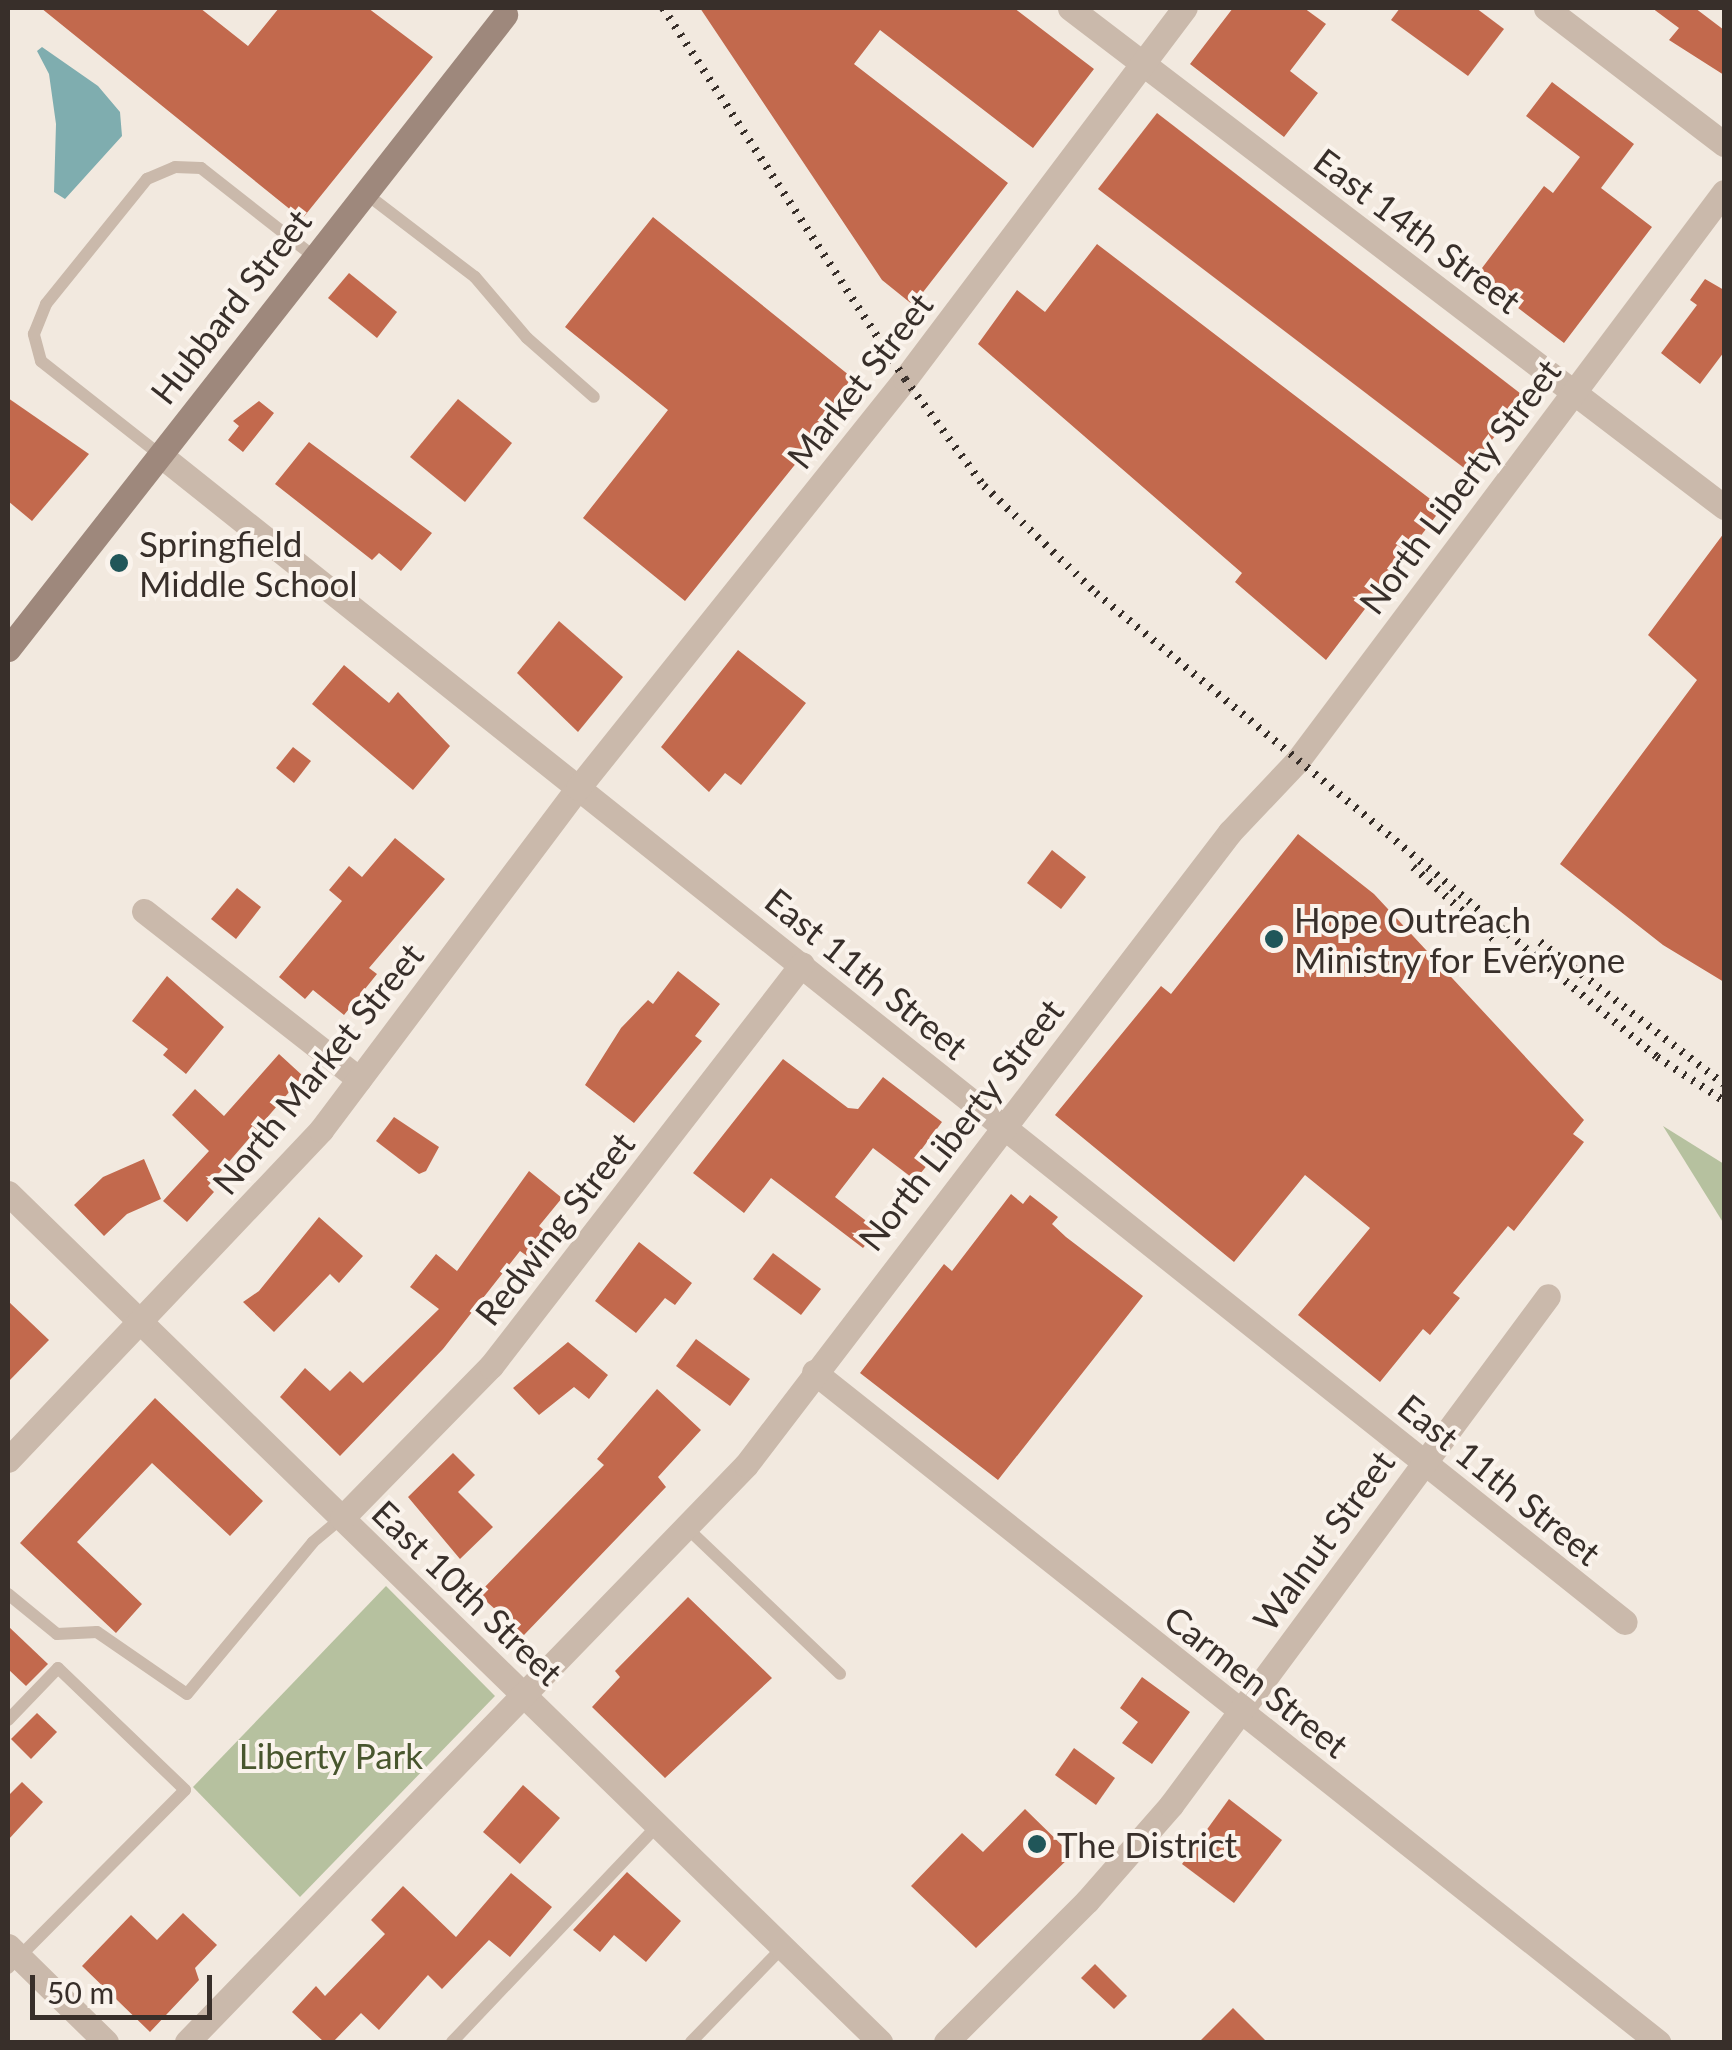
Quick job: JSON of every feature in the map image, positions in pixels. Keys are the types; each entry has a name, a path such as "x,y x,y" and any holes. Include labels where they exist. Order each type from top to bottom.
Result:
{"main road":[{"name":"Hubbard Street","path":"8,649 312,255 508,11"}],"street":[{"name":"East 14th Street","path":"1070,8 1724,507"},
{"name":"Market Street","path":"578,788 906,379 1185,8"},
{"path":"1546,8 1724,144"},
{"name":"North Liberty Street","path":"187,2042 526,1698 746,1465 1001,1126 1230,832 1298,760 1724,192"},
{"name":"East 11th Street","path":"159,454 802,964 1421,1466 1625,1622"},
{"name":"North Market Street","path":"8,1460 260,1201 360,1079 578,788"},
{"path":"144,912 360,1079"},
{"name":"Redwing Street","path":"342,1518 491,1366 802,964"},
{"name":"East 10th Street","path":"8,1195 880,2042"},
{"name":"Walnut Street","path":"946,2042 1130,1853 1548,1296"},
{"name":"Carmen Street","path":"814,1372 1658,2042"},
{"path":"11,1957 106,2042"}],"lane":[{"path":"159,454 41,361 34,334 46,304 147,180 176,167 201,168 312,255"},
{"path":"363,192 475,277 527,338 594,398"},
{"path":"8,1594 56,1634 97,1632 187,1694 313,1542 342,1518"},
{"path":"688,1529 840,1674"},
{"path":"8,1720 58,1668 185,1790 11,1957"},
{"path":"462,2039 657,1826"},
{"path":"691,2042 782,1948"}],"green space":[{"path":"1663,1126 1724,1164 1724,1224"},
{"name":"Liberty Park","path":"386,1586 495,1696 300,1897 193,1787"}],"water":[{"path":"42,47 98,86 120,112 122,136 65,199 54,192 56,124 49,74 37,51"}],"building":[{"path":"41,8 200,8 248,46 279,8 368,8 433,57 302,219"},
{"path":"700,8 1014,8 1094,69 1033,148 880,30 854,64 1008,183 913,305 882,280"},
{"path":"1233,8 1304,8 1326,24 1290,71 1318,93 1284,137 1190,64"},
{"path":"1400,8 1476,8 1504,29 1468,76 1391,20"},
{"path":"1652,8 1695,8 1724,30 1724,75 1669,40 1679,28"},
{"path":"1552,82 1634,144 1601,188 1652,227 1564,343 1476,276 1544,186 1553,193 1580,157 1526,116"},
{"path":"1157,113 1525,397 1468,471 1098,189"},
{"path":"653,217 860,384 685,601 583,518 668,410 565,327"},
{"path":"1097,244 1442,508 1326,660 1235,582 1242,573 978,344 1017,290 1045,312"},
{"path":"349,273 397,312 377,338 328,298"},
{"path":"1705,279 1724,290 1724,352 1700,384 1661,353 1697,305 1690,300"},
{"path":"8,398 89,454 32,521 8,501"},
{"path":"458,399 512,443 465,502 410,457"},
{"path":"259,401 274,413 243,452 228,440 239,426 233,421"},
{"path":"309,442 432,533 401,571 379,553 372,560 275,484"},
{"path":"1724,533 1724,982 1663,945 1560,864 1697,680 1648,635"},
{"path":"559,621 623,677 578,732 517,673"},
{"path":"738,650 806,703 741,785 725,773 709,792 661,747"},
{"path":"344,665 389,703 398,692 450,746 413,790 312,704"},
{"path":"293,747 311,761 294,783 276,768"},
{"path":"1298,834 1374,894 1584,1120 1573,1134 1584,1142 1514,1231 1508,1226 1453,1293 1460,1298 1430,1335 1423,1329 1380,1382 1298,1315 1370,1228 1305,1175 1234,1262 1055,1115 1161,986 1171,994"},
{"path":"395,838 445,879 369,968 377,974 344,1015 313,990 305,999 279,977 342,901 329,890 349,866 362,877"},
{"path":"1052,850 1086,877 1061,909 1027,883"},
{"path":"237,888 261,907 236,939 211,919"},
{"path":"678,971 720,1004 695,1036 702,1041 634,1123 585,1085 621,1028 648,1000 653,1004"},
{"path":"167,976 224,1027 186,1074 163,1055 168,1049 132,1021"},
{"path":"279,1054 303,1076 208,1186 214,1192 187,1222 163,1201 209,1151 172,1115 195,1089 224,1116"},
{"path":"783,1059 848,1108 858,1109 883,1077 942,1122 918,1154 929,1163 915,1180 873,1148 835,1197 878,1230 863,1248 771,1178 744,1213 693,1173"},
{"path":"394,1117 439,1147 426,1171 419,1174 376,1141"},
{"path":"144,1159 161,1199 127,1214 104,1236 74,1205 103,1177"},
{"path":"529,1171 562,1198 539,1226 546,1232 527,1256 520,1251 443,1349 340,1456 280,1397 305,1368 330,1391 350,1371 363,1383 439,1309 410,1287 436,1254 457,1271"},
{"path":"1011,1194 1023,1204 1030,1195 1058,1217 1052,1224 1066,1237 1143,1296 998,1480 860,1373 944,1264 952,1271"},
{"path":"319,1217 363,1256 339,1283 330,1274 274,1332 243,1302 259,1291"},
{"path":"639,1242 692,1283 675,1305 665,1298 636,1333 595,1301"},
{"path":"773,1253 821,1289 801,1315 753,1279"},
{"path":"8,1301 49,1340 8,1382"},
{"path":"696,1339 750,1379 730,1406 676,1366"},
{"path":"568,1342 608,1375 589,1399 574,1387 539,1415 513,1388"},
{"path":"657,1389 701,1430 658,1477 666,1487 524,1635 478,1594 604,1465 597,1459"},
{"path":"155,1398 263,1501 230,1536 152,1463 77,1542 142,1604 116,1633 20,1543"},
{"path":"453,1453 475,1475 458,1492 493,1527 460,1559 408,1497"},
{"path":"688,1597 772,1678 665,1778 592,1707 620,1677 615,1671"},
{"path":"8,1626 48,1664 26,1686 8,1669"},
{"path":"1142,1677 1190,1712 1152,1764 1122,1743 1138,1722 1120,1708"},
{"path":"37,1713 57,1732 31,1759 11,1739"},
{"path":"1074,1748 1115,1778 1096,1805 1055,1775"},
{"path":"22,1782 43,1802 8,1840 8,1796"},
{"path":"523,1785 560,1818 520,1864 483,1832"},
{"path":"1229,1799 1282,1840 1234,1903 1182,1864"},
{"path":"1025,1809 1072,1855 976,1948 911,1886 962,1833 983,1852"},
{"path":"627,1872 681,1921 646,1962 614,1935 600,1952 573,1930"},
{"path":"511,1873 552,1907 510,1957 489,1940 442,1989 428,1975 379,2030 361,2013 333,2042 324,2042 292,2012 316,1986 325,1996 385,1934 371,1920 403,1886 456,1937"},
{"path":"183,1913 217,1945 195,1968 199,1980 150,2032 82,1966 131,1915 157,1940"},
{"path":"1095,1964 1127,1996 1114,2009 1081,1978"},
{"path":"1233,2008 1267,2042 1199,2042"}],"railway":[{"path":"663,8 905,379 984,486 1096,593 1657,1057 1724,1101"},
{"path":"1413,867 1495,940"},
{"path":"1540,942 1724,1084"}],"place":[{"name":"Springfield Middle School","path":"119,563"},
{"name":"Hope Outreach Ministry for Everyone","path":"1274,939"},
{"name":"The District","path":"1037,1844"}]}
